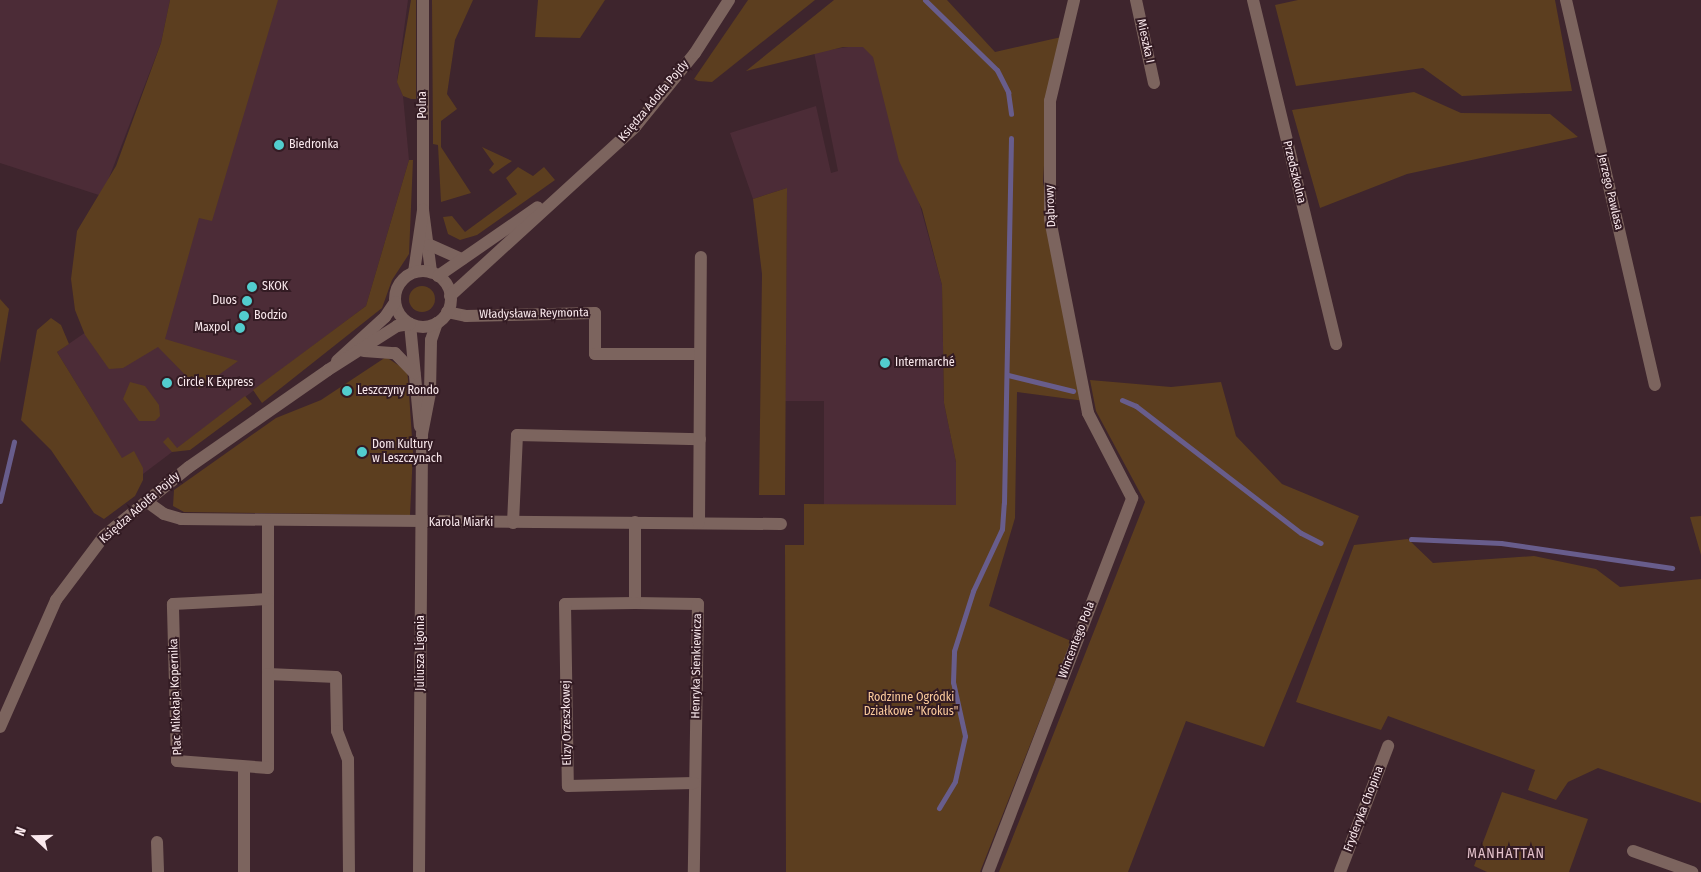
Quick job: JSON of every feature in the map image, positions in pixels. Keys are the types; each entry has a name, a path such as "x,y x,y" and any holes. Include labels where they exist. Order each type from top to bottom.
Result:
{"street":[{"name":"Polna","path":"414,272 423,210 424,0"},
{"name":"Księdza Adolfa Pojdy","path":"450,296 652,108 729,0"},
{"name":"Dąbrowy","path":"1074,0 1050,101 1050,219 1088,413"},
{"name":"Mieszka I","path":"1136,0 1154,83"},
{"name":"Przedszkolna","path":"1253,0 1336,344"},
{"name":"Jerzego Pawlasa","path":"1566,0 1655,385"},
{"name":"Księdza Adolfa Pojdy","path":"434,274 462,259 565,190"},
{"name":"Polna","path":"423,210 434,274"},
{"path":"430,245 462,259"},
{"path":"699,523 701,257"},
{"path":"414,272 434,274 450,296 447,312 437,323 410,324 400,315 395,302 401,281 414,272"},
{"name":"Księdza Adolfa Pojdy","path":"1,720 56,600 104,536 146,500 328,370 385,317 395,302"},
{"name":"Władysława Reymonta","path":"447,312 466,316 595,313 595,354 700,354"},
{"name":"Juliusza Ligonia","path":"422,434 430,393 431,340 437,323"},
{"name":"Księdza Adolfa Pojdy","path":"328,370 364,351 397,326 410,324"},
{"name":"Juliusza Ligonia","path":"410,324 422,434 419,872"},
{"path":"364,351 395,353 414,373"},
{"name":"Wincentego Pola","path":"988,872 1132,498 1088,413"},
{"path":"513,523 517,435 700,439"},
{"name":"Karola Miarki","path":"146,500 164,514 181,519 421,523 634,522 781,524"},
{"name":"Plac Mikołaja Kopernika","path":"268,521 268,600 268,674 268,768 244,768 177,761 173,604 268,600"},
{"path":"634,522 635,603"},
{"name":"Henryka Sienkiewicza","path":"635,603 698,604 694,872"},
{"name":"Elizy Orzeszkowej","path":"635,603 565,604 568,786 694,783"},
{"path":"268,674 336,677 337,731 348,759 349,872"},
{"name":"Fryderyka Chopina","path":"1340,872 1388,746"},
{"path":"244,768 244,872"},
{"path":"157,842 158,872"},
{"path":"1633,851 1692,872"}],"shaded area":[{"path":"0,0 170,0 161,43 102,196 0,163"},
{"path":"277,0 408,0 397,81 403,96 409,160 366,306 135,480 57,352 102,321 197,217"},
{"path":"875,43 942,285 944,403 956,462 956,505 824,505 824,401 785,401 787,188 753,199 730,133 816,106 831,173 838,171 814,52"}],"green space":[{"path":"170,0 278,0 212,221 199,218 165,339 238,361 199,389 158,347 123,368 109,369 85,335 75,310 71,279 77,231 116,166 161,43"},
{"path":"411,0 416,0 416,99 403,96 397,82"},
{"path":"432,0 473,0 455,40 447,94 457,109 441,121 441,147 471,193 441,202 438,145 433,144"},
{"path":"538,0 605,0 580,38 535,37"},
{"path":"748,0 815,0 712,82 694,79"},
{"name":"Rodzinne Ogródki Działkowe \"Krokus\"","path":"834,0 947,0 995,52 1066,36 1046,133 1043,182 1085,401 1017,392 1015,518 989,606 1071,641 980,872 786,872 785,545 804,545 804,504 956,505 956,462 944,403 942,285 922,209 899,161 873,57 863,47 843,47 746,71"},
{"path":"1298,0 1555,0 1572,91 1462,96 1423,68 1296,86 1275,5"},
{"path":"1414,92 1461,113 1550,114 1578,137 1407,174 1320,208 1292,110"},
{"path":"482,147 512,161 493,174 489,170 494,164"},
{"path":"409,160 413,160 409,254 392,280 382,308 262,403 253,390 366,306"},
{"path":"518,167 533,176 544,167 555,180 477,235 460,240 448,234 443,217 452,216 465,232 517,194 506,178"},
{"path":"787,188 785,495 759,495 762,274 753,199"},
{"path":"422,286 431,290 435,299 431,308 422,312 413,308 409,299 413,290"},
{"path":"0,299 9,309 0,363"},
{"path":"51,318 61,325 69,344 57,352 122,458 134,451 143,468 143,480 135,496 104,519 94,513 51,450 21,420 37,330"},
{"path":"386,357 407,371 413,452 410,515 184,512 173,506 174,490 276,418 321,400"},
{"path":"1090,380 1171,387 1221,382 1236,436 1282,484 1359,516 1264,747 1186,721 1128,872 999,872 1145,502 1096,411"},
{"path":"130,382 145,386 159,405 160,416 155,421 139,421 123,399"},
{"path":"245,396 252,404 190,450 172,452 163,442 168,437 177,448"},
{"path":"1701,516 1701,555 1690,517"},
{"path":"1408,539 1433,563 1534,556 1596,569 1620,587 1701,579 1701,803 1598,768 1568,782 1556,800 1528,790 1535,770 1388,716 1381,730 1296,702 1354,545"},
{"path":"1502,792 1588,819 1569,872 1487,872 1474,866"}],"waterway":[{"path":"925,0 997,70 1008,92 1011,114"},
{"path":"939,808 955,781 965,736 953,682 954,651 973,591 1002,529 1011,138"},
{"path":"1008,375 1073,391"},
{"path":"1122,400 1136,406 1301,533 1321,543"},
{"path":"0,501 14,442"},
{"path":"1411,539 1501,543 1672,568"}],"place":[{"name":"Biedronka","path":"279,145"},
{"name":"SKOK","path":"252,287"},
{"name":"Duos","path":"247,301"},
{"name":"Bodzio","path":"244,316"},
{"name":"Maxpol","path":"240,328"},
{"name":"Intermarché","path":"885,363"},
{"name":"Circle K Express","path":"167,383"},
{"name":"Leszczyny Rondo","path":"347,391"},
{"name":"Dom Kultury w Leszczynach","path":"362,452"}],"district":[{"name":"MANHATTAN","path":"1506,854"}]}
